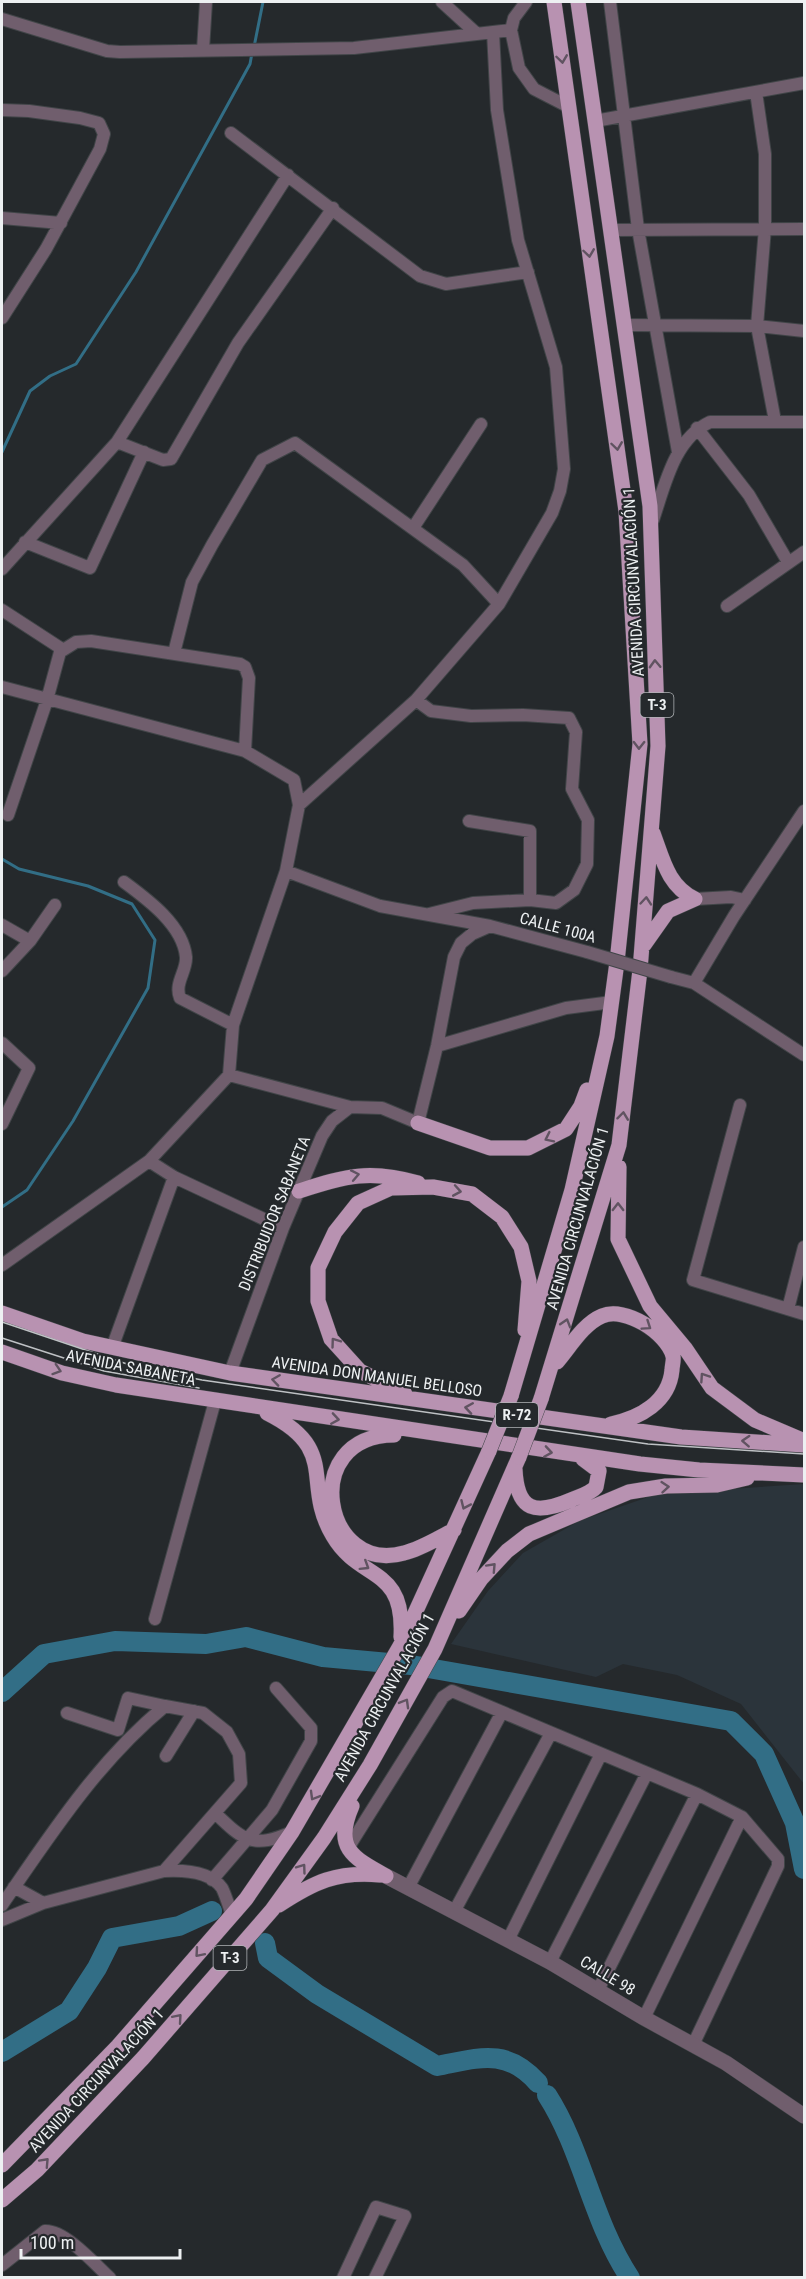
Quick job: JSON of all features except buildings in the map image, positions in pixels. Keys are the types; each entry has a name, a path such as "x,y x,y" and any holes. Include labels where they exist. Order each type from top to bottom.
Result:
{"main road":[{"name":"AVENIDA CIRCUNVALACIÓN 1","path":"2,2164 118,2046 232,1915 292,1832 386,1673 454,1530 511,1396 572,1190 607,1036 640,744 626,511 554,2"},
{"name":"AVENIDA CIRCUNVALACIÓN 1","path":"2,2200 38,2170 143,2058 272,1910 324,1838 370,1765 435,1649 517,1461 552,1369 619,1145 642,950 658,746 651,526 578,2"},
{"path":"652,829 671,880 680,891 695,898"},
{"path":"642,950 668,911 695,898"},
{"path":"418,1123 490,1148 528,1148 566,1129 581,1106 607,1036"},
{"path":"619,1145 618,1239 650,1306 685,1348 712,1388 755,1420 804,1443"},
{"path":"299,1191 369,1173 391,1175 434,1187 472,1194 502,1217 521,1247 529,1281 522,1362"},
{"path":"415,1400 360,1371 331,1339 318,1301 318,1268 335,1232 358,1203 391,1188 434,1187"},
{"name":"AVENIDA SABANETA","path":"2,1313 112,1348 230,1373"},
{"path":"552,1369 584,1329 603,1315 626,1316 645,1323 658,1334 673,1356 670,1385 652,1406 631,1419 599,1426"},
{"name":"AVENIDA SABANETA","path":"2,1352 62,1372 116,1385 256,1407"},
{"name":"AVENIDA DON MANUEL BELLOSO","path":"230,1373 681,1437 804,1443"},
{"path":"256,1407 298,1432 312,1451 317,1466 320,1504 333,1536 354,1559 379,1575 399,1601 402,1615 400,1646"},
{"name":"R-72","path":"256,1407 578,1456 699,1470 804,1475"},
{"path":"431,1434 378,1435 356,1444 340,1461 333,1482 333,1511 352,1542 366,1550 384,1554 403,1554 454,1530"},
{"path":"517,1461 516,1482 526,1504 536,1509 549,1509 596,1487 600,1471 593,1463 578,1456"},
{"path":"435,1649 480,1579 507,1551 529,1534 629,1492 666,1486 717,1485 764,1473"},
{"path":"370,1765 345,1822 343,1835 348,1848 360,1861 386,1876"},
{"path":"272,1910 312,1883 361,1874 386,1876"}],"street":[{"path":"203,50 204,2"},
{"path":"442,2 476,33"},
{"path":"526,2 514,18 511,30 519,68 526,81 545,96 569,107"},
{"path":"610,2 638,229 678,452"},
{"path":"2,20 107,51 354,48 511,30"},
{"path":"299,805 416,700 500,604 552,513 560,491 564,469 556,367 518,240 497,110 493,32"},
{"path":"595,122 804,83"},
{"path":"756,92 765,154 765,228 757,326 775,421"},
{"path":"2,110 80,118 99,123 103,128 103,141 61,223 2,318"},
{"path":"231,133 430,280 446,284 528,272"},
{"path":"2,569 117,442 288,175"},
{"path":"117,442 167,461 173,457 238,343 333,208"},
{"path":"2,218 61,223"},
{"path":"611,230 804,229"},
{"path":"624,325 757,326 804,331"},
{"path":"651,526 678,452 697,428 710,422 804,422"},
{"path":"413,528 481,424"},
{"path":"697,428 748,495 788,562"},
{"path":"174,653 192,582 262,460 295,443 464,565 500,604"},
{"path":"25,542 90,568 144,452"},
{"path":"727,606 804,552"},
{"path":"2,610 62,649"},
{"path":"8,815 47,700 55,664 62,649 76,642 91,641 174,653 240,664 245,667 249,678 245,752"},
{"path":"2,687 245,752 294,780 299,805 286,871 233,1025 229,1075 149,1161 2,1265"},
{"path":"416,700 431,711 471,716 523,715 569,718 576,732 572,789 588,820 587,864 574,890 556,903 530,900 473,903 425,915"},
{"path":"694,983 804,811"},
{"path":"469,821 530,831 530,900"},
{"name":"CALLE 100A","path":"286,871 380,906 490,926 694,983 804,1055"},
{"path":"124,882 149,901 176,931 186,957 178,989 180,998 233,1025"},
{"path":"695,898 731,897 745,900"},
{"path":"2,971 30,941 55,905"},
{"path":"2,925 30,941"},
{"path":"229,1075 350,1107 382,1108 418,1123 437,1046 454,957 461,943 472,934 490,926"},
{"path":"437,1046 566,1008 612,1002"},
{"path":"2,1044 29,1068 2,1124"},
{"path":"740,1105 693,1280 804,1314"},
{"name":"DISTRIBUIDOR SABANETA","path":"230,1373 283,1228 322,1136 332,1121 350,1107"},
{"path":"149,1161 174,1177 283,1228"},
{"path":"112,1348 174,1177"},
{"path":"788,1309 804,1247"},
{"path":"155,1619 215,1401"},
{"path":"212,1880 272,1810 311,1741 311,1728 276,1688"},
{"path":"348,1848 443,1697 452,1691 697,1794 742,1817 778,1859 778,1866 693,2045"},
{"path":"118,1730 128,1698 194,1711 203,1713 227,1732 239,1754 241,1782 164,1871"},
{"path":"2,1905 79,1795 129,1736 165,1706"},
{"path":"166,1756 194,1711"},
{"path":"409,1886 502,1712"},
{"path":"67,1713 129,1736"},
{"path":"455,1910 551,1733"},
{"path":"508,1940 601,1754"},
{"path":"550,1962 648,1773"},
{"path":"598,1990 697,1794"},
{"path":"215,1813 238,1835 247,1840 270,1842 292,1832"},
{"path":"644,2018 742,1817"},
{"path":"2,1920 43,1903 164,1871 189,1871 212,1880 221,1887 232,1915"},
{"name":"CALLE 98","path":"386,1876 455,1910 550,1962 726,2063 804,2116"},
{"path":"14,1887 43,1903"},
{"path":"343,2277 376,2207 405,2216 375,2277"},
{"path":"2,2265 45,2231 52,2231 65,2238 110,2277"}],"shaded area":[{"path":"804,1484 804,1784 741,1704 677,1675 623,1664 596,1677 451,1644 488,1591 523,1553 579,1521 657,1494"}],"waterway":[{"path":"254,47 263,2"},
{"path":"2,452 30,391 50,376 76,364 136,272 250,64 252,53"},
{"path":"2,859 19,869 88,886 132,904 155,940 148,988 73,1121 27,1190 2,1207"},
{"path":"2,1692 44,1654 115,1641 206,1644 246,1637 323,1657 411,1665 731,1721 764,1754 795,1823 804,1869"},
{"path":"798,1838 804,1837"},
{"path":"2,2052 69,2011 97,1968 112,1938 179,1926 212,1911"},
{"path":"265,1943 268,1958 317,1994 437,2066 479,2058 503,2060 515,2064 538,2083"},
{"path":"547,2095 570,2139 606,2233 630,2278"}],"tram line":[{"path":"2,1322 133,1366 202,1380 648,1444 804,1454"},
{"path":"2,1338 104,1371 199,1388"}]}
